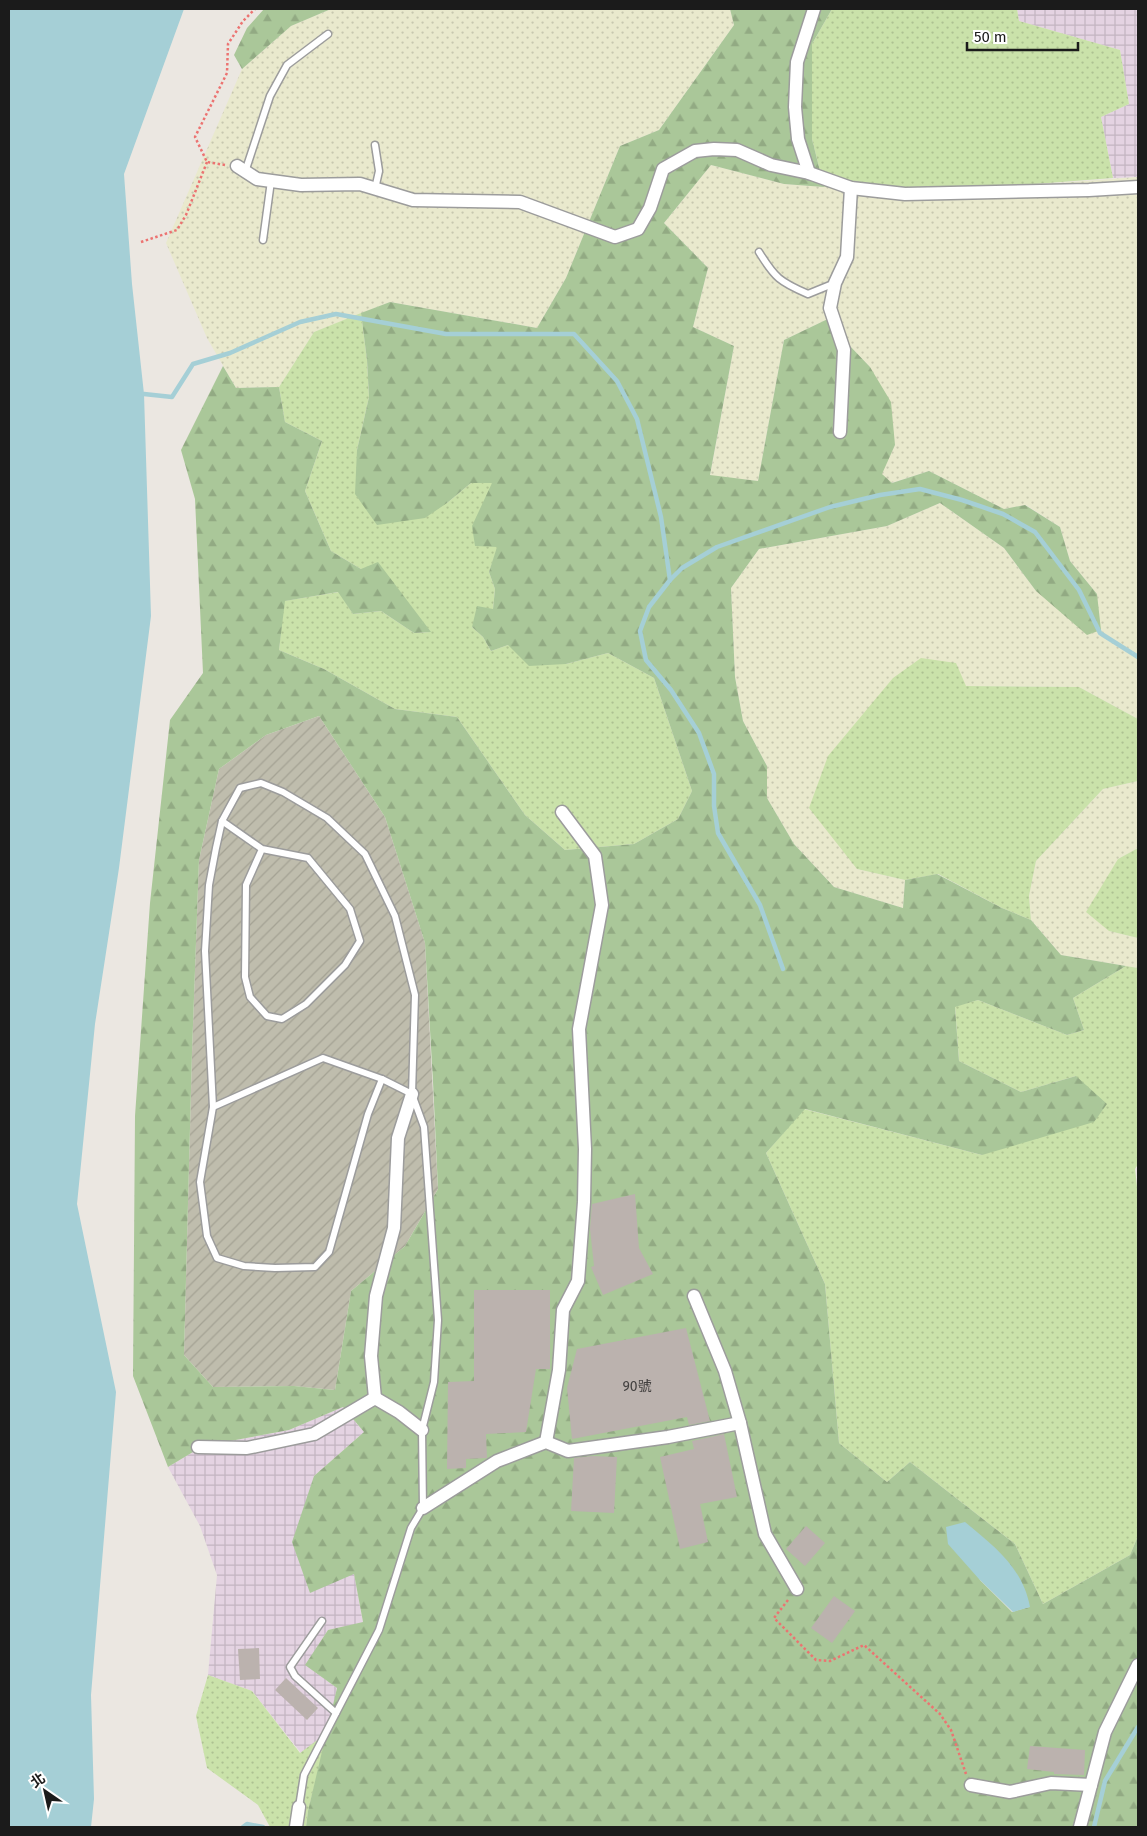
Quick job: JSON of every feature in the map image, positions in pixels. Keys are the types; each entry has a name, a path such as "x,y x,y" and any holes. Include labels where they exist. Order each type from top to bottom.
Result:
{"street":[{"path":"809,173 798,139 795,107 797,62 814,9"},
{"path":"241,169 257,179 301,185 360,184 413,200 520,202 615,237 638,229 650,208 663,169 695,151 714,149 737,150 771,164 809,173 851,188 905,194 1089,190 1138,186"},
{"path":"840,432 844,350 830,308 835,283 847,257 851,188"},
{"path":"546,1442 559,1370 563,1310 578,1281 584,1202 585,1149 579,1030 602,905 595,856 562,812"},
{"path":"375,1398 371,1356 376,1296 394,1228 398,1138 412,1094"},
{"path":"694,1296 725,1371 740,1423 765,1534 797,1589"},
{"path":"375,1398 399,1412 422,1430"},
{"path":"198,1447 247,1448 314,1434 375,1398"},
{"path":"423,1508 496,1461 546,1442 568,1451 668,1437 740,1423"},
{"path":"1080,1827 1105,1732 1138,1665"},
{"path":"971,1785 1010,1792 1051,1783 1091,1785"},
{"path":"296,1827 298,1807"}],"lane":[{"path":"241,169 270,96 287,65 328,34"},
{"path":"375,145 379,171 375,189"},
{"path":"263,240 272,181"},
{"path":"759,252 768,268 783,284 808,294 835,283"},
{"path":"298,1807 304,1775 379,1630 411,1528 423,1508 422,1430 434,1382 438,1320 424,1127 412,1094 415,995 395,916 365,854 327,818 283,792 261,783 240,788 222,821 209,885 205,952 213,1106 200,1182 206,1236 217,1258 244,1266 275,1268 315,1267 329,1252 368,1114 382,1079"},
{"path":"222,821 262,850 308,858 350,909 360,941 344,965 306,1004 282,1019 267,1016 250,997 244,977 246,885 262,850"},
{"path":"213,1106 323,1058 382,1079 412,1094"},
{"path":"322,1621 290,1667 295,1676 336,1712"}],"path":[{"path":"141,242 177,230 186,215 207,162 196,137 227,73 228,44 243,21 255,9"},
{"path":"207,162 241,169"},
{"path":"797,1589 774,1618 816,1660 830,1661 864,1646 940,1714 951,1730 971,1785"}],"shaded area":[{"path":"1017,9 1138,9 1138,177 1113,178 1101,117 1129,104 1120,50 1019,21"},
{"path":"319,716 385,817 425,943 438,1189 405,1246 351,1291 335,1390 294,1386 213,1387 184,1355 199,860 219,769 266,735"},
{"path":"343,1407 364,1432 314,1476 354,1574 363,1623 328,1630 306,1665 337,1688 328,1732 301,1753 252,1691 208,1675 217,1575 200,1526 168,1467 203,1446 289,1430"}],"green space":[{"path":"264,9 331,9 291,26 242,69 234,55 247,28"},
{"path":"331,9 730,9 734,25 659,130 620,146 566,278 537,328 390,302 314,332 279,387 236,388 207,338 166,243 242,69 291,26"},
{"path":"730,9 832,9 812,44 812,139 824,187 784,184 711,165 664,223 708,268 693,327 734,346 710,475 758,481 784,340 834,316 850,346 870,367 891,402 895,445 882,474 892,483 929,471 1004,509 1025,505 1060,527 1070,561 1097,594 1101,630 1087,635 1036,591 1004,548 940,503 887,526 759,549 731,588 735,677 743,721 767,766 767,798 794,844 834,887 903,908 905,880 937,874 1002,908 1031,920 1061,955 1126,966 1073,998 1084,1030 1067,1035 978,1000 955,1007 959,1061 1021,1092 1076,1076 1107,1104 1094,1122 982,1155 805,1109 766,1153 825,1284 839,1443 887,1482 910,1462 1015,1544 1043,1604 1130,1555 1138,1536 1138,1827 306,1827 308,1811 337,1688 305,1665 328,1630 363,1622 354,1574 310,1593 292,1542 314,1476 364,1432 343,1407 289,1430 203,1446 168,1467 133,1376 135,1116 150,903 170,720 203,673 195,499 181,450 223,366 236,388 279,387 285,422 322,441 305,491 331,551 361,569 378,562 431,632 414,633 381,611 353,614 338,592 285,601 279,650 324,669 395,709 457,717 525,815 565,850 634,844 678,819 692,791 654,678 608,653 566,664 529,666 508,645 491,651 483,637 472,627 477,606 493,609 495,589 489,572 497,547 475,546 472,526 492,483 471,483 425,518 377,525 355,494 357,450 369,397 367,360 361,313 390,302 537,328 566,278 620,146 659,130 734,25","holes":["319,716 385,817 425,943 438,1189 405,1246 351,1291 335,1390 294,1386 213,1387 184,1355 199,860 219,769 266,735","979,1579 1029,1607 1012,1612"]},
{"path":"832,9 1017,9 1019,21 1120,50 1129,104 1101,117 1113,178 934,192 824,187 812,139 812,44"},
{"path":"711,165 784,184 934,192 1138,177 1138,719 1079,687 966,686 857,869 905,880 903,908 834,887 794,844 767,798 767,766 743,721 735,677 731,588 759,549 887,526 940,503 1004,548 1036,591 1097,594 1070,561 1060,527 1026,505 1004,509 929,471 891,483 881,474 895,445 870,367 850,346 834,316 784,340 758,481 710,476 734,346 693,327 708,268 664,223"},
{"path":"361,313 367,360 369,397 357,450 447,503 471,483 492,483 498,547 489,572 495,589 493,610 472,627 483,637 491,651 508,645 566,664 608,653 654,678 692,791 678,819 634,844 565,850 525,815 457,717 395,709 324,669 279,650 284,601 339,592 353,614 381,611 414,633 430,632 361,569 331,551 305,491 322,441 285,422 279,387 314,332"},
{"path":"921,658 956,663 966,686 1079,687 1138,719 1138,781 1103,789 1036,861 1029,896 1031,920 1002,908 938,874 905,880 857,869 809,808 828,756 893,678"},
{"path":"1138,781 1138,848 1118,859 1109,931 1138,938 1138,968 1061,955 1031,920 1029,896 1036,861 1103,789"},
{"path":"1138,848 1138,938 1109,931 1086,912 1118,859"},
{"path":"1126,966 1138,968 1138,1164 1135,1169 1138,1195 1138,1536 1130,1555 1043,1604 1015,1544 910,1462 887,1482 839,1443 825,1284 766,1153 804,1109 982,1155 1076,1076 1021,1092 959,1061 955,1006 978,1000 1067,1035 1084,1030 1073,998"},
{"path":"208,1675 252,1691 300,1753 328,1732 308,1811 306,1827 270,1827 258,1805 207,1768 196,1716"}],"water":[{"path":"9,9 184,9 124,174 132,284 144,394 151,616 119,868 95,1024 77,1204 116,1392 91,1695 94,1799 91,1827 9,1827"},
{"path":"965,1522 996,1549 1014,1569 1021,1581 1030,1607 1013,1612 979,1579 948,1544 946,1527"}],"building":[{"path":"635,1194 639,1248 653,1274 603,1295 591,1267 594,1266 590,1229 592,1204"},
{"path":"474,1290 550,1290 550,1369 536,1369 526,1432 486,1434 487,1458 466,1459 466,1468 447,1469 448,1382 474,1381"},
{"path":"686,1328 710,1421 689,1425 687,1417 572,1439 567,1388 577,1349"},
{"path":"724,1434 737,1497 700,1504 708,1542 680,1549 660,1457 694,1449 692,1441"},
{"path":"592,1456 617,1457 614,1513 571,1511 574,1458"},
{"path":"806,1526 825,1543 805,1566 786,1549"},
{"path":"834,1596 855,1611 832,1643 811,1628"},
{"path":"259,1648 260,1679 240,1680 238,1649"},
{"path":"286,1678 318,1708 307,1720 275,1690"},
{"path":"1030,1746 1085,1750 1084,1775 1054,1774 1054,1772 1027,1769"}],"waterway":[{"path":"144,394 172,397 193,364 230,353 300,322 336,314 446,334 574,334 617,381 637,419 661,517 670,580 649,607 640,631 646,660 671,690 699,733 714,774 714,806 718,833 760,905 783,969"},
{"path":"670,580 682,568 717,547 830,507 880,495 920,489 962,500 1003,514 1035,532 1079,590 1100,633 1138,657"},
{"path":"1094,1827 1105,1781 1138,1727"},
{"path":"243,1827 247,1824 263,1827"}]}
